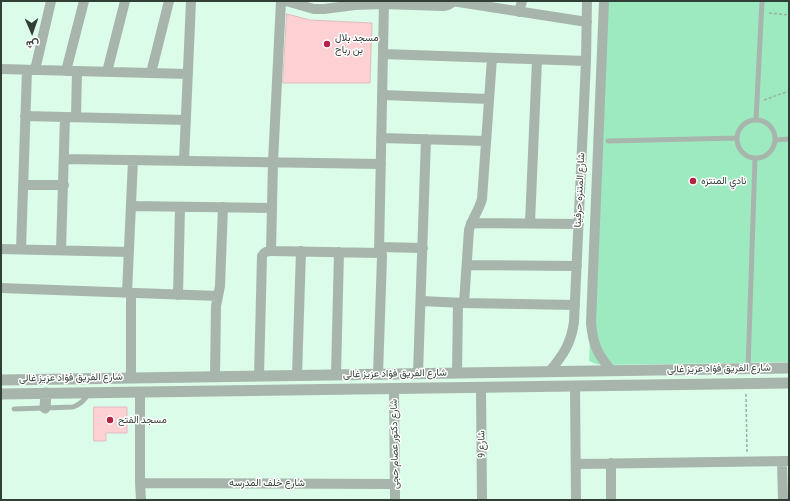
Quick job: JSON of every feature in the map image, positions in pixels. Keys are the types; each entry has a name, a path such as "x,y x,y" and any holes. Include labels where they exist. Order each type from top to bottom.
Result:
{"street":[{"path":"21,250 25,116 31,70 51,1"},
{"path":"66,71 84,1"},
{"path":"107,72 125,1"},
{"path":"151,73 169,1"},
{"path":"184,161 191,1"},
{"path":"271,251 273,162 286,1 314,9 332,4 347,5 383,2 444,6 452,1 587,22"},
{"path":"519,12 522,1"},
{"name":"شارع المتنزه حرفينا","path":"550,371 561,357 570,341 574,322 586,61 587,1"},
{"name":"شارع المتنزه حرفينا","path":"604,1 591,312 594,344 598,353 611,370"},
{"path":"378,374 382,257 379,250 383,2"},
{"path":"383,54 586,61"},
{"path":"457,373 461,303 467,265 468,237 471,223 482,199 492,58"},
{"path":"530,223 537,60"},
{"path":"1,69 188,74"},
{"path":"76,117 77,71"},
{"path":"382,95 489,99"},
{"path":"25,116 186,120"},
{"path":"61,250 65,117"},
{"path":"381,138 486,141"},
{"path":"418,373 426,139"},
{"path":"64,159 381,164"},
{"path":"131,377 129,252 133,160"},
{"path":"23,185 64,185"},
{"path":"131,206 272,208"},
{"path":"178,294 180,207"},
{"path":"215,376 216,306 220,286 223,207"},
{"path":"471,223 530,223 579,228 594,234"},
{"path":"258,376 262,256 264,253 267,251 339,252 423,248"},
{"path":"1,249 129,252"},
{"path":"301,251 303,375 308,390"},
{"path":"336,374 339,252"},
{"path":"467,265 577,266"},
{"path":"1,288 218,296"},
{"path":"421,301 575,305"},
{"path":"754,368 760,384"},
{"name":"شارع الفريق فؤاد عزيز غالى","path":"1,380 789,368"},
{"path":"684,369 685,385"},
{"path":"76,378 74,385 77,392"},
{"path":"45,408 48,393 51,391 52,385 47,379"},
{"name":"شارع الفريق فؤاد عزيز غالى","path":"1,394 789,383"},
{"path":"575,386 576,500"},
{"name":"شارع 9","path":"481,387 482,500"},
{"name":"شارع دكتور عصام حجى","path":"394,388 395,500"},
{"path":"140,392 141,500"},
{"path":"576,464 785,461 783,500"},
{"path":"611,463 612,500"},
{"name":"شارع خلف المدرسه","path":"140,483 395,484"}],"lane":[{"path":"756,120 762,1"},
{"path":"751,120 756,120 768,124 772,128 776,140 772,152 767,156 755,159 749,158 740,150 737,144 737,138 743,125 751,120"},
{"path":"608,141 737,138"},
{"path":"776,140 789,139"},
{"path":"754,368 755,159"},
{"path":"14,408 69,407 78,405 85,400 90,392"}],"path":[{"path":"761,13 789,15"},
{"path":"757,102 789,91"},
{"path":"746,384 747,462"}],"green space":[{"name":"نادي المنتزه","path":"606,1 789,1 789,362 605,365 596,364 589,361"}],"building":[{"name":"مسجد بلال بن رباح","path":"287,14 310,20 372,23 370,83 283,83"},
{"name":"مسجد الفتح","path":"94,407 127,407 127,433 106,433 106,441 94,441"}],"place":[{"name":"مسجد بلال بن رباح","path":"327,44"},
{"name":"نادي المنتزه","path":"693,181"},
{"name":"مسجد الفتح","path":"110,420"}]}
